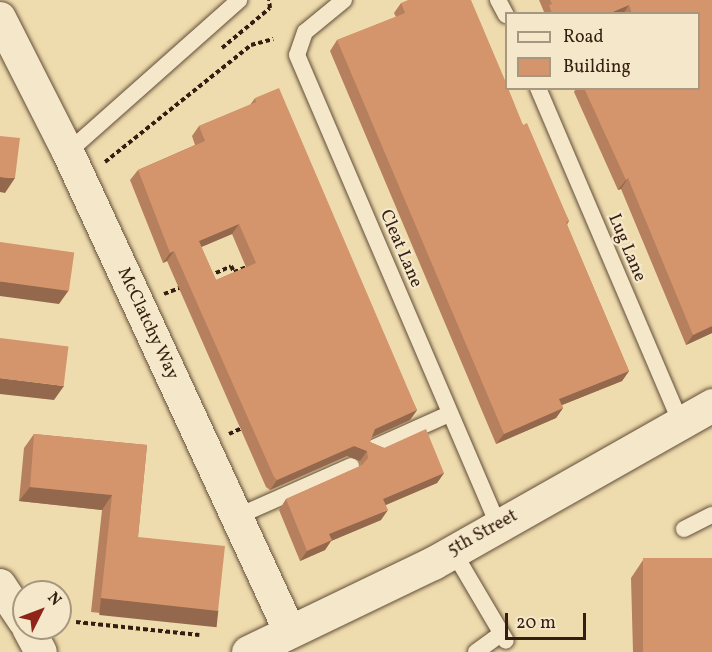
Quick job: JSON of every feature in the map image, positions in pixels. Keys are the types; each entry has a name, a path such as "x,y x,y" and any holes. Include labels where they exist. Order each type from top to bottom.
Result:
{"street":[{"name":"McClatchy Way","path":"0,18 68,152 290,632"},
{"name":"5th Street","path":"248,652 499,527 680,421 712,405"},
{"path":"0,585 12,603"}],"lane":[{"path":"68,152 239,0"},
{"name":"Cleat Lane","path":"344,0 305,32 297,55 499,527"},
{"name":"Lug Lane","path":"539,90 680,421"},
{"path":"373,448 449,414"},
{"path":"236,517 351,466"},
{"path":"684,529 712,515"},
{"path":"453,551 503,637 476,652"}],"path":[{"path":"100,166 251,45 273,39"},
{"path":"201,279 231,266 234,272 256,262"},
{"path":"160,296 191,283"},
{"path":"224,436 245,424"},
{"path":"76,622 199,635"}],"building":[{"path":"408,0 471,0 505,80 505,90 509,90 523,125 527,123 629,371 559,399 563,408 504,434 337,40 405,13 401,3"},
{"path":"550,0 712,0 712,326 693,335 628,178 626,180 585,90 700,90 700,12 631,12 629,5 613,12 551,12 549,5 552,4"},
{"path":"279,88 417,410 375,429 370,442 384,448 426,429 444,473 383,499 388,510 329,534 332,540 307,551 286,499 362,465 368,458 367,451 354,446 277,480 274,477 174,251 170,253 138,170 205,141 199,126 256,102 255,98","holes":["239,224 256,263 216,280 199,241"]},
{"path":"0,136 20,138 15,178 0,177"},
{"path":"0,242 74,252 69,291 0,281"},
{"path":"0,338 68,346 64,386 0,378"},
{"path":"34,434 147,445 138,537 225,546 218,611 101,598 112,495 30,487"},
{"path":"643,558 712,558 712,652 643,652"}]}
